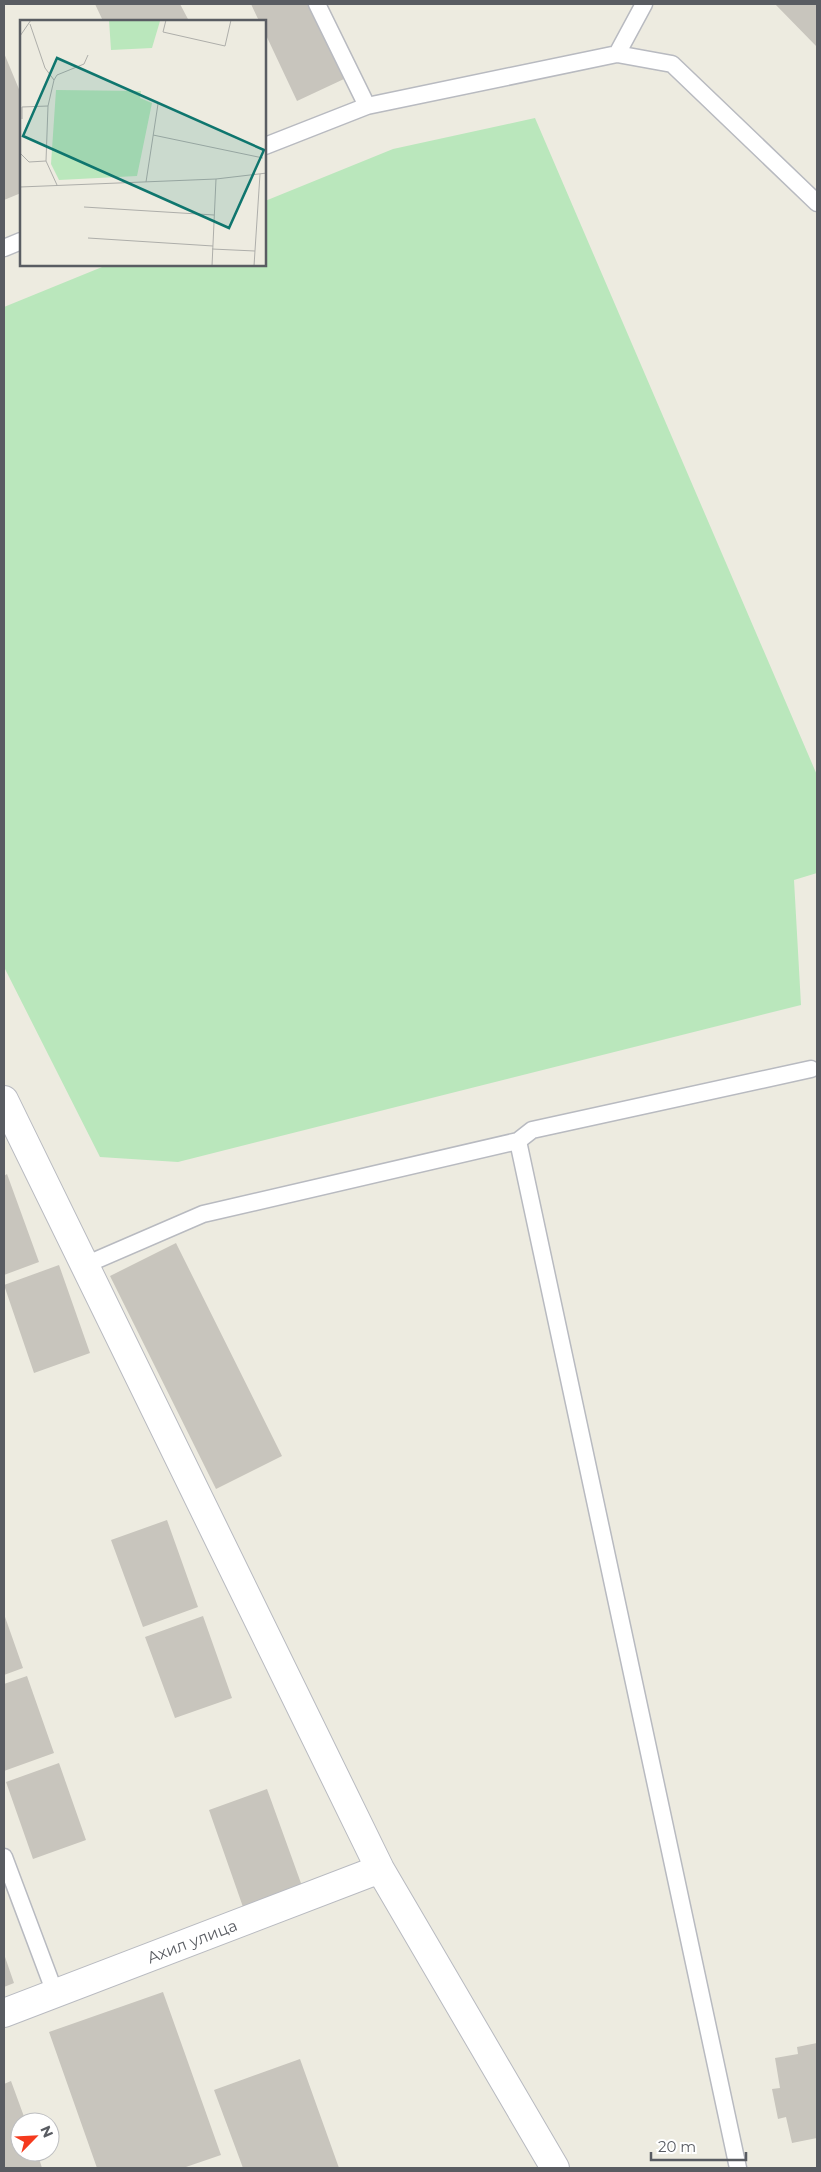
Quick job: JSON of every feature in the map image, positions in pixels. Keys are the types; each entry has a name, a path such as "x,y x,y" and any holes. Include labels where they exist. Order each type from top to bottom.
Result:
{"street":[{"path":"4,1100 380,1870 555,2168"},
{"name":"Ахил улица","path":"4,2013 380,1870"}],"lane":[{"path":"317,4 367,106"},
{"path":"617,54 644,4"},
{"path":"266,146 367,106 617,54 672,64 817,203"},
{"path":"4,248 20,241"},
{"path":"85,1265 203,1214 518,1140 532,1130 811,1069"},
{"path":"518,1140 738,2168"},
{"path":"4,1857 54,1993"}],"green space":[{"path":"535,118 817,775 817,873 794,880 801,1005 178,1162 100,1157 4,967 4,307 105,266 266,266 266,201 393,149"}],"building":[{"path":"95,4 180,4 188,20 103,20"},
{"path":"251,4 309,4 344,79 297,101 266,35 266,20 259,20"},
{"path":"775,4 817,4 817,47"},
{"path":"4,53 20,92 20,193 4,200"},
{"path":"7,1174 39,1262 4,1275 4,1176"},
{"path":"176,1243 282,1456 216,1489 110,1276"},
{"path":"59,1265 90,1353 34,1373 4,1285"},
{"path":"167,1520 198,1607 143,1627 111,1540"},
{"path":"4,1614 23,1668 4,1675"},
{"path":"203,1616 232,1698 175,1718 145,1637"},
{"path":"27,1676 54,1753 4,1771 4,1684"},
{"path":"59,1763 86,1840 33,1859 6,1782"},
{"path":"267,1789 302,1886 243,1907 209,1810"},
{"path":"4,1954 14,1983 4,1987"},
{"path":"163,1992 221,2155 183,2168 97,2168 49,2032"},
{"path":"817,2043 817,2138 792,2143 786,2117 778,2119 772,2089 780,2088 775,2058 798,2054 797,2047"},
{"path":"300,2059 339,2168 243,2168 214,2090"},
{"path":"11,2081 22,2112 10,2112 10,2162 40,2162 42,2168 4,2168 4,2084"}]}
